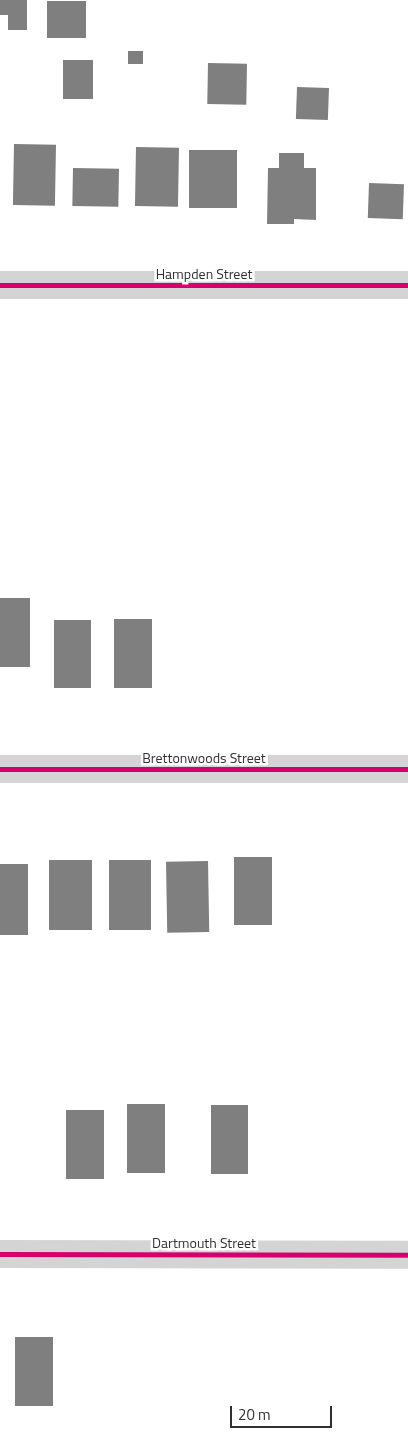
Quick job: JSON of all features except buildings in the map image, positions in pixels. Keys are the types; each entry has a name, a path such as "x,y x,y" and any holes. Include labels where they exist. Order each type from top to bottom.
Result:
{"street":[{"name":"Hampden Street","path":"0,285 408,285"},
{"name":"Brettonwoods Street","path":"0,769 408,769"},
{"name":"Dartmouth Street","path":"0,1254 408,1255"}],"cycle path":[{"path":"0,285 408,285"},
{"path":"0,769 408,769"},
{"path":"0,1254 408,1255"}]}
